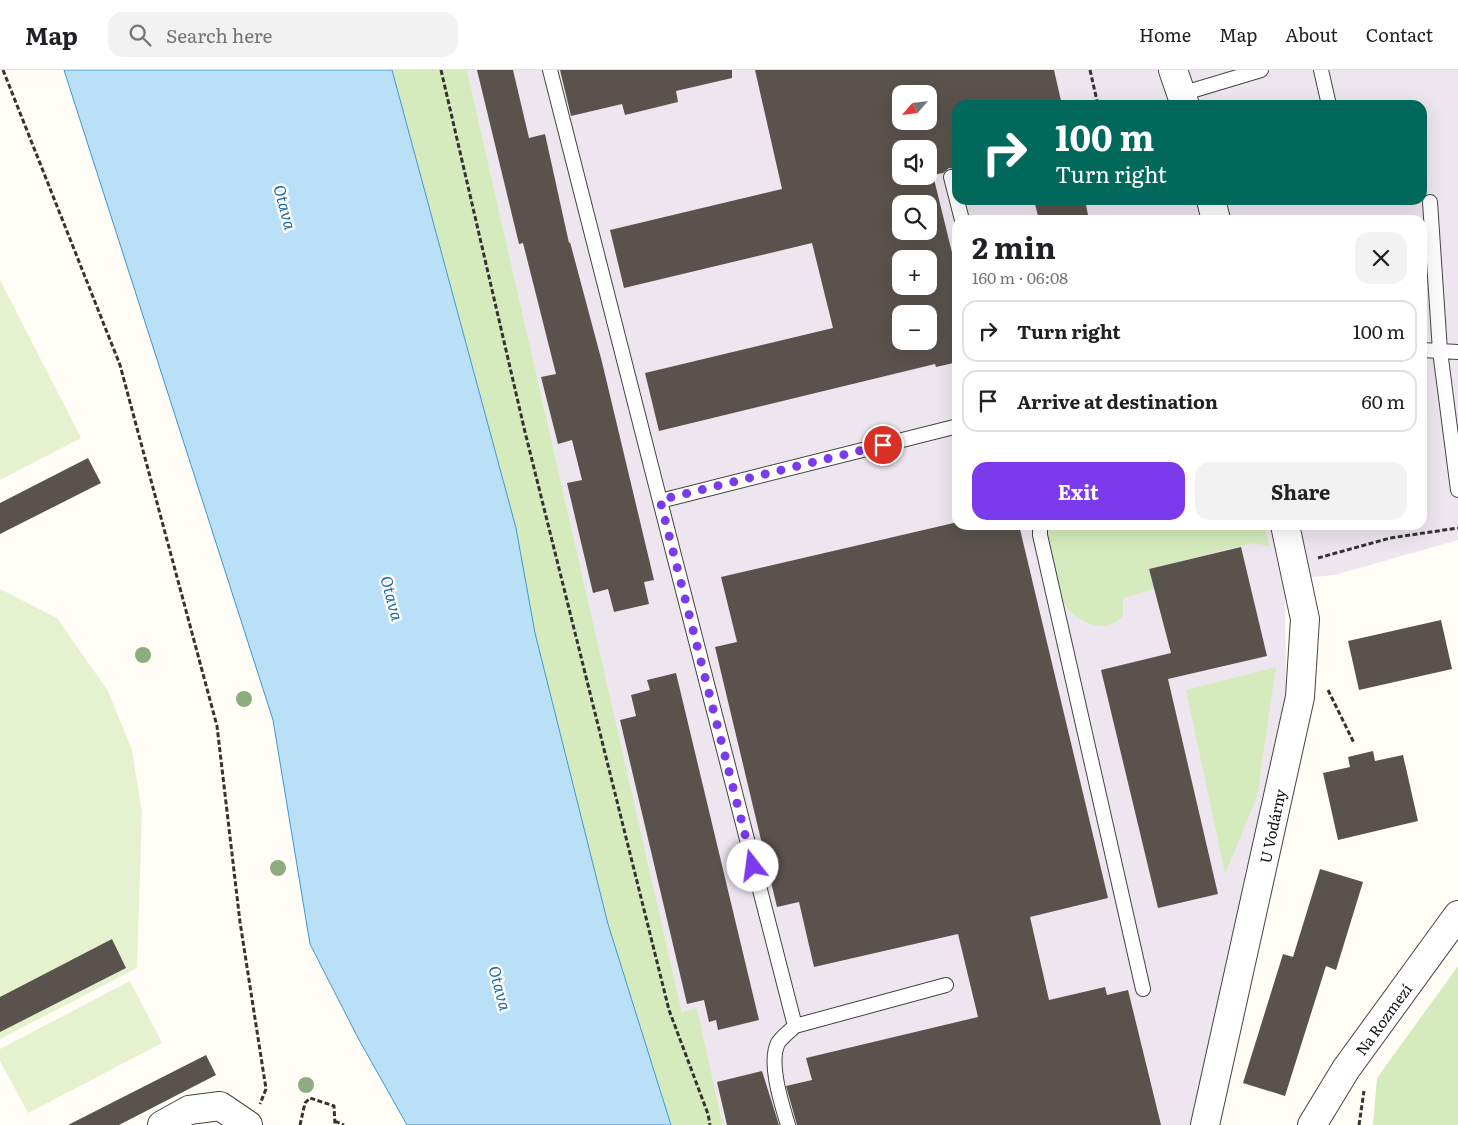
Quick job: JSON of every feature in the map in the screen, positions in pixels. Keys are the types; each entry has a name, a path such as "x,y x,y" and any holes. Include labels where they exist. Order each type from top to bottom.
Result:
{"street":[{"name":"U Vodárny","path":"1205,1125 1300,697 1305,619 1286,530"},
{"name":"Na Rozmezí","path":"1312,1125 1346,1069 1458,915"},
{"path":"162,1125 189,1110 220,1106 253,1116"}],"lane":[{"path":"550,70 795,1026"},
{"path":"1180,90 1261,70"},
{"path":"1321,70 1328,100"},
{"path":"1430,202 1440,351 1458,490"},
{"path":"1427,350 1458,352"},
{"path":"660,500 952,427"},
{"path":"1040,530 1143,989"},
{"path":"788,1125 776,1078 776,1055 778,1043 795,1026 946,984"}],"path":[{"path":"3,70 120,365 217,726 240,922 266,1089 253,1116"},
{"path":"441,70 526,432 669,1010 708,1114 710,1125"},
{"path":"1090,70 1097,100"},
{"path":"1294,565 1390,538 1458,528"},
{"path":"1325,684 1354,743"},
{"path":"300,1125 305,1103 310,1098 334,1106 335,1125"},
{"path":"335,1120 344,1125"}],"shaded area":[{"path":"467,70 1458,70 1458,540 1335,575 1285,580 1286,696 1190,1125 723,1125 697,1009 682,1012"}],"green space":[{"path":"392,70 467,70 682,1012 697,1008 723,1125 671,1125 608,924 535,633 516,528"},
{"path":"0,280 81,438 0,480"},
{"path":"1047,530 1265,530 1270,546 1252,543 1149,569 1154,589 1123,598 1123,616 1107,625 1099,626 1082,620 1074,615 1062,601"},
{"path":"0,589 57,618 108,691 132,750 142,812 137,968 0,1039"},
{"path":"1276,667 1257,797 1225,874 1186,690"},
{"path":"1458,966 1458,1125 1373,1125 1377,1078"},
{"path":"130,981 162,1043 28,1113 0,1061 0,1049"}],"water":[{"name":"Otava","path":"64,70 392,70 516,528 535,633 608,924 671,1125 407,1125 358,1038 310,944 273,720"}],"building":[{"path":"477,70 513,70 529,138 545,134 569,243 602,362 654,580 644,582 649,604 614,612 608,589 593,593 567,483 582,480 572,440 558,444 541,377 556,374 523,243 519,244"},
{"path":"560,70 732,70 732,78 676,91 678,102 625,115 622,104 571,116"},
{"path":"755,70 1054,70 1061,100 952,100 952,169 949,168 943,173 937,174 937,140 892,140 892,185 935,185 952,253 952,363 936,367 935,364 659,431 645,373 833,328 812,243 624,288 610,230 782,189"},
{"path":"1035,205 1086,205 1088,215 1038,215"},
{"path":"88,458 101,483 0,534 0,503"},
{"path":"952,523 952,530 1020,530 1108,898 1030,917 1049,1000 1105,987 1107,995 1128,990 1161,1125 797,1125 786,1086 812,1080 806,1058 978,1017 958,934 814,967 799,902 777,907 715,647 737,642 721,577"},
{"path":"1241,547 1267,656 1168,679 1218,894 1158,908 1101,670 1171,653 1149,569"},
{"path":"1441,620 1452,669 1359,690 1348,641"},
{"path":"676,673 759,1020 718,1030 716,1020 709,1022 704,1000 687,1004 620,720 636,716 631,695 650,690 647,680"},
{"path":"1373,751 1375,761 1403,755 1418,821 1338,840 1323,773 1350,767 1348,757"},
{"path":"1320,869 1363,882 1336,970 1326,966 1285,1096 1243,1083 1283,954 1293,957"},
{"path":"112,939 126,968 0,1032 0,997"},
{"path":"206,1055 216,1075 119,1125 68,1125"},
{"path":"762,1071 779,1125 727,1125 717,1082"}],"route":[{"path":"753,866 660,500 883,445"}]}
